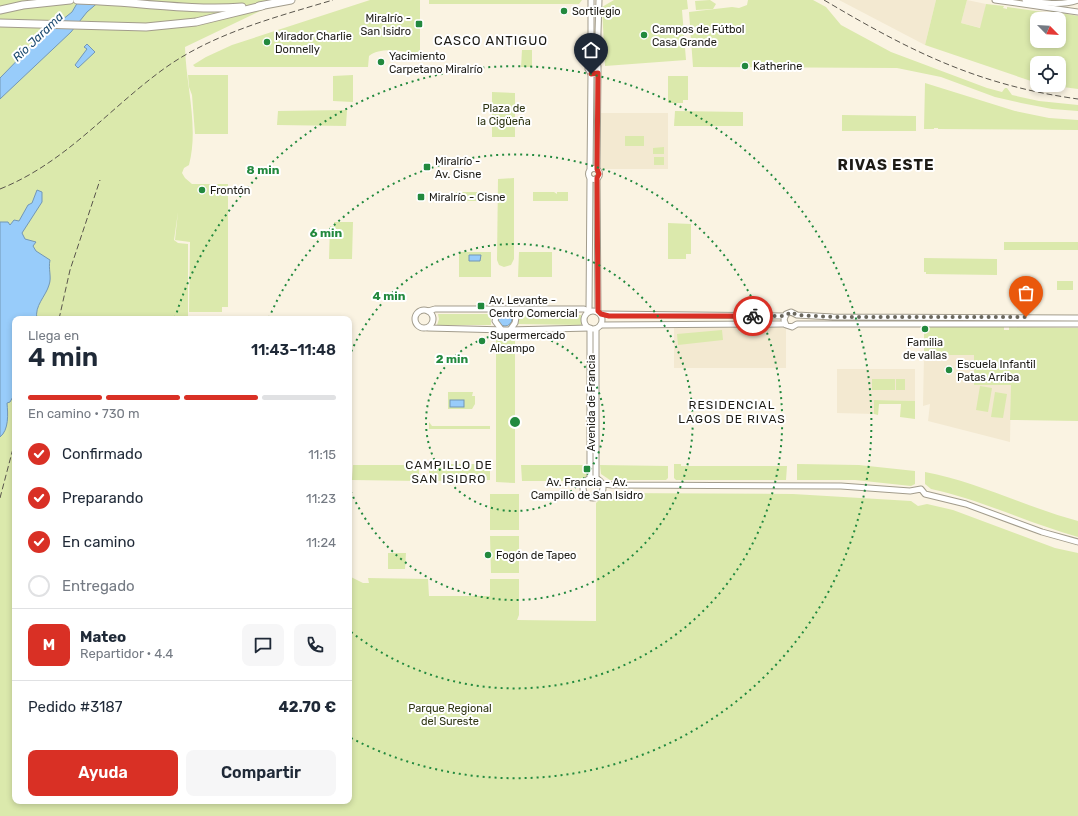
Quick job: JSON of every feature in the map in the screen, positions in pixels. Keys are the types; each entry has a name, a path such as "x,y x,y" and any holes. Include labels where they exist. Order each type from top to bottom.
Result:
{"highway":[{"path":"0,10 37,3 70,0"},
{"path":"77,0 104,0 194,9 262,6"},
{"path":"0,25 146,27 196,22 291,0"}],"street":[{"path":"591,0 590,64 588,69 591,74 590,170 588,174 590,178 589,311 585,314 584,321 592,329"},
{"path":"599,0 597,65 599,68 597,169 599,174 597,178 601,325"},
{"path":"995,0 1078,12"},
{"path":"1025,0 1068,3 1078,0"},
{"path":"590,64 597,65"},
{"path":"591,74 598,73"},
{"path":"590,170 597,169"},
{"path":"590,178 597,178"},
{"path":"1078,318 797,315 791,312 785,316 600,313 584,309 435,309 420,311 415,318 418,326 422,328 510,330 592,329 601,325 785,324 790,327 797,324 1078,324"},
{"path":"501,310 497,313 495,321 501,329"},
{"path":"510,310 516,318 515,323 510,330"},
{"path":"428,311 434,318 432,325 428,328"},
{"path":"797,315 797,324"},
{"path":"785,316 785,324"},
{"name":"Avenida de Francia","path":"592,329 593,478"},
{"path":"603,484 604,488 601,495 595,498 589,497 584,493 583,487 585,481 593,478 603,484 612,485 841,486 910,491 921,489 925,494 966,504 1042,532 1078,542"}],"shaded area":[{"path":"839,0 936,0 925,45"},
{"path":"967,0 986,4 981,28 961,23"},
{"path":"601,113 668,113 668,169 601,169"},
{"path":"674,328 786,328 786,368 674,368"},
{"path":"924,355 974,355 974,385 1011,385 1010,442 928,421 930,404 923,406"},
{"path":"837,369 915,369 915,401 874,400 874,414 837,413"}],"green space":[{"name":"Parque Regional del Sureste","path":"0,0 283,0 185,47 193,136 189,165 184,168 182,173 192,184 228,184 228,307 222,307 222,312 189,312 190,242 175,240 178,212 174,240 178,243 188,244 188,316 12,316 12,804 352,804 352,578 363,583 369,583 368,578 428,579 429,596 490,596 490,579 519,579 519,615 517,620 596,621 596,503 606,493 793,494 911,501 918,506 927,504 953,510 1055,548 1078,553 1078,816 0,816"},
{"path":"370,0 420,0 420,58 409,60 408,52 387,50 373,53 369,56 368,67 195,67 193,65 232,45"},
{"path":"429,0 582,0 579,4 429,4"},
{"name":"Campos de Fútbol Casa Grande","path":"614,0 687,0 688,9 682,10 686,60 605,66 602,7"},
{"path":"710,0 716,4 713,9 696,10 695,1"},
{"path":"748,0 813,0 826,7 841,25 891,52 987,88 1002,92 1005,88 1007,88 1012,95 1039,101 1078,105 1078,111 1052,109 995,97 941,77 897,68 693,67 689,12 732,7 739,8 747,5"},
{"path":"936,0 967,0 961,23 980,28 986,4 1004,6 1003,8 1007,9 1007,7 1043,12 1030,12 1030,48 1066,48 1066,14 1078,16 1078,89 1066,87 1066,56 1030,56 1030,81 925,45"},
{"path":"522,50 532,50 532,67 521,67"},
{"path":"188,75 228,75 228,134 195,134 192,95 189,87"},
{"path":"353,75 353,102 333,101 333,76"},
{"path":"668,76 688,76 688,100 683,100 683,103 668,103"},
{"path":"925,83 1015,111 1049,118 1078,120 1078,130 924,129"},
{"name":"Plaza de la Cigüeña","path":"492,92 515,93 515,137 492,137"},
{"path":"347,110 346,126 277,125 278,111"},
{"path":"675,111 743,112 743,126 674,126"},
{"path":"842,115 916,116 916,131 842,131"},
{"path":"625,136 644,136 644,146 625,146"},
{"path":"664,147 664,154 653,154 653,148"},
{"path":"654,157 664,157 664,165 654,165"},
{"path":"514,178 514,259 511,265 504,267 499,265 497,260 498,179"},
{"path":"456,192 478,192 478,201 456,201"},
{"path":"533,192 554,192 557,194 557,192 568,192 568,201 533,201"},
{"path":"334,222 353,222 352,259 329,259 330,226 334,226"},
{"path":"668,223 691,224 691,254 686,254 686,259 668,259"},
{"path":"1004,242 1078,242 1078,250 1004,250"},
{"path":"459,252 491,252 491,277 459,277"},
{"path":"519,252 552,252 552,277 518,277"},
{"path":"924,258 997,259 997,275 926,274 926,272 924,272"},
{"path":"1057,281 1073,281 1073,290 1057,290"},
{"path":"438,314 491,314 491,325 437,325 439,319"},
{"path":"518,314 581,315 581,325 518,324"},
{"path":"924,327 1004,327 1004,330 1009,330 1009,327 1078,328 1078,421 1010,420 1011,385 974,385 974,355 924,355"},
{"path":"722,330 723,340 678,345 677,334"},
{"path":"496,331 515,332 515,483 496,482"},
{"path":"872,379 895,379 895,390 872,390"},
{"path":"896,379 905,379 905,390 896,390"},
{"path":"980,386 992,388 988,412 976,410"},
{"path":"448,392 473,392 472,396 475,396 475,404 472,409 448,409"},
{"path":"995,392 1007,394 1003,418 991,417"},
{"path":"874,400 915,401 915,419 900,417 901,404 879,404 878,415 874,414"},
{"path":"429,422 432,426 490,426 490,429 429,429"},
{"path":"429,464 490,464 490,480 431,481 429,479"},
{"path":"674,464 681,464 681,466 787,466 786,480 676,480 674,478"},
{"path":"797,464 859,465 915,471 915,484 911,486 855,480 797,480"},
{"path":"353,465 419,465 419,481 352,480"},
{"path":"521,465 585,465 588,475 581,481 522,481"},
{"path":"600,465 668,466 668,478 666,480 610,480 601,474"},
{"path":"925,472 945,476 983,488 1078,521 1078,537 987,505 931,489 925,484"},
{"path":"490,494 519,494 519,530 490,530"},
{"path":"490,536 519,536 519,573 491,573"},
{"path":"388,553 406,553 405,569 388,569"}],"water":[{"path":"79,0 101,0 87,12 71,32 0,99 0,78 38,39 72,12"},
{"path":"87,44 95,52 78,68 75,65 87,49 84,47"},
{"path":"37,190 42,192 42,202 22,233 25,239 36,242 33,246 36,251 50,260 50,282 37,310 37,316 12,316 12,398 10,402 7,403 8,417 5,430 0,437 0,222 8,222 10,225 14,220 19,221 28,205 32,203"},
{"path":"469,255 481,255 480,261 469,261"},
{"path":"505,312 510,314 512,319 510,324 505,326 500,324 498,319 500,314"},
{"path":"450,400 464,400 464,407 450,407"}],"railway":[{"path":"0,189 24,178 67,150 144,84 184,56 204,45 246,27 333,0"},
{"path":"824,0 886,35 945,63 1008,85 1078,99"},
{"path":"60,316 70,270 100,180"},
{"path":"0,498 12,452"}],"way so far":[{"path":"753,316 785,316 791,312 797,315 833,317 1026,317"}],"place":[{"name":"Sortilegio","path":"564,11"},
{"name":"Miralrío - San Isidro","path":"419,24"},
{"name":"Campos de Fútbol Casa Grande","path":"644,35"},
{"name":"Mirador Charlie Donnelly","path":"267,42"},
{"name":"Yacimiento Carpetano Miralrío","path":"381,62"},
{"name":"Katherine","path":"745,66"},
{"name":"Miralrío - Av. Cisne","path":"427,167"},
{"name":"Frontón","path":"202,190"},
{"name":"Miralrío - Cisne","path":"421,197"},
{"name":"Av. Levante - Centro Comercial","path":"481,306"},
{"name":"Familia de vallas","path":"925,329"},
{"name":"Supermercado Alcampo","path":"482,341"},
{"name":"Escuela Infantil Patas Arriba","path":"949,370"},
{"name":"Av. Francia - Av. Campillo de San Isidro","path":"587,469"},
{"name":"Fogón de Tapeo","path":"488,555"}],"district":[{"name":"CASCO ANTIGUO","path":"491,40"},
{"name":"RIVAS ESTE","path":"886,165"},
{"name":"RESIDENCIAL LAGOS DE RIVAS","path":"732,412"},
{"name":"CAMPILLO DE SAN ISIDRO","path":"449,472"}],"route":[{"path":"591,74 598,73 598,311 601,314 609,316 753,316"}],"water label":[{"name":"Río Jarama","path":"38,37"}]}
